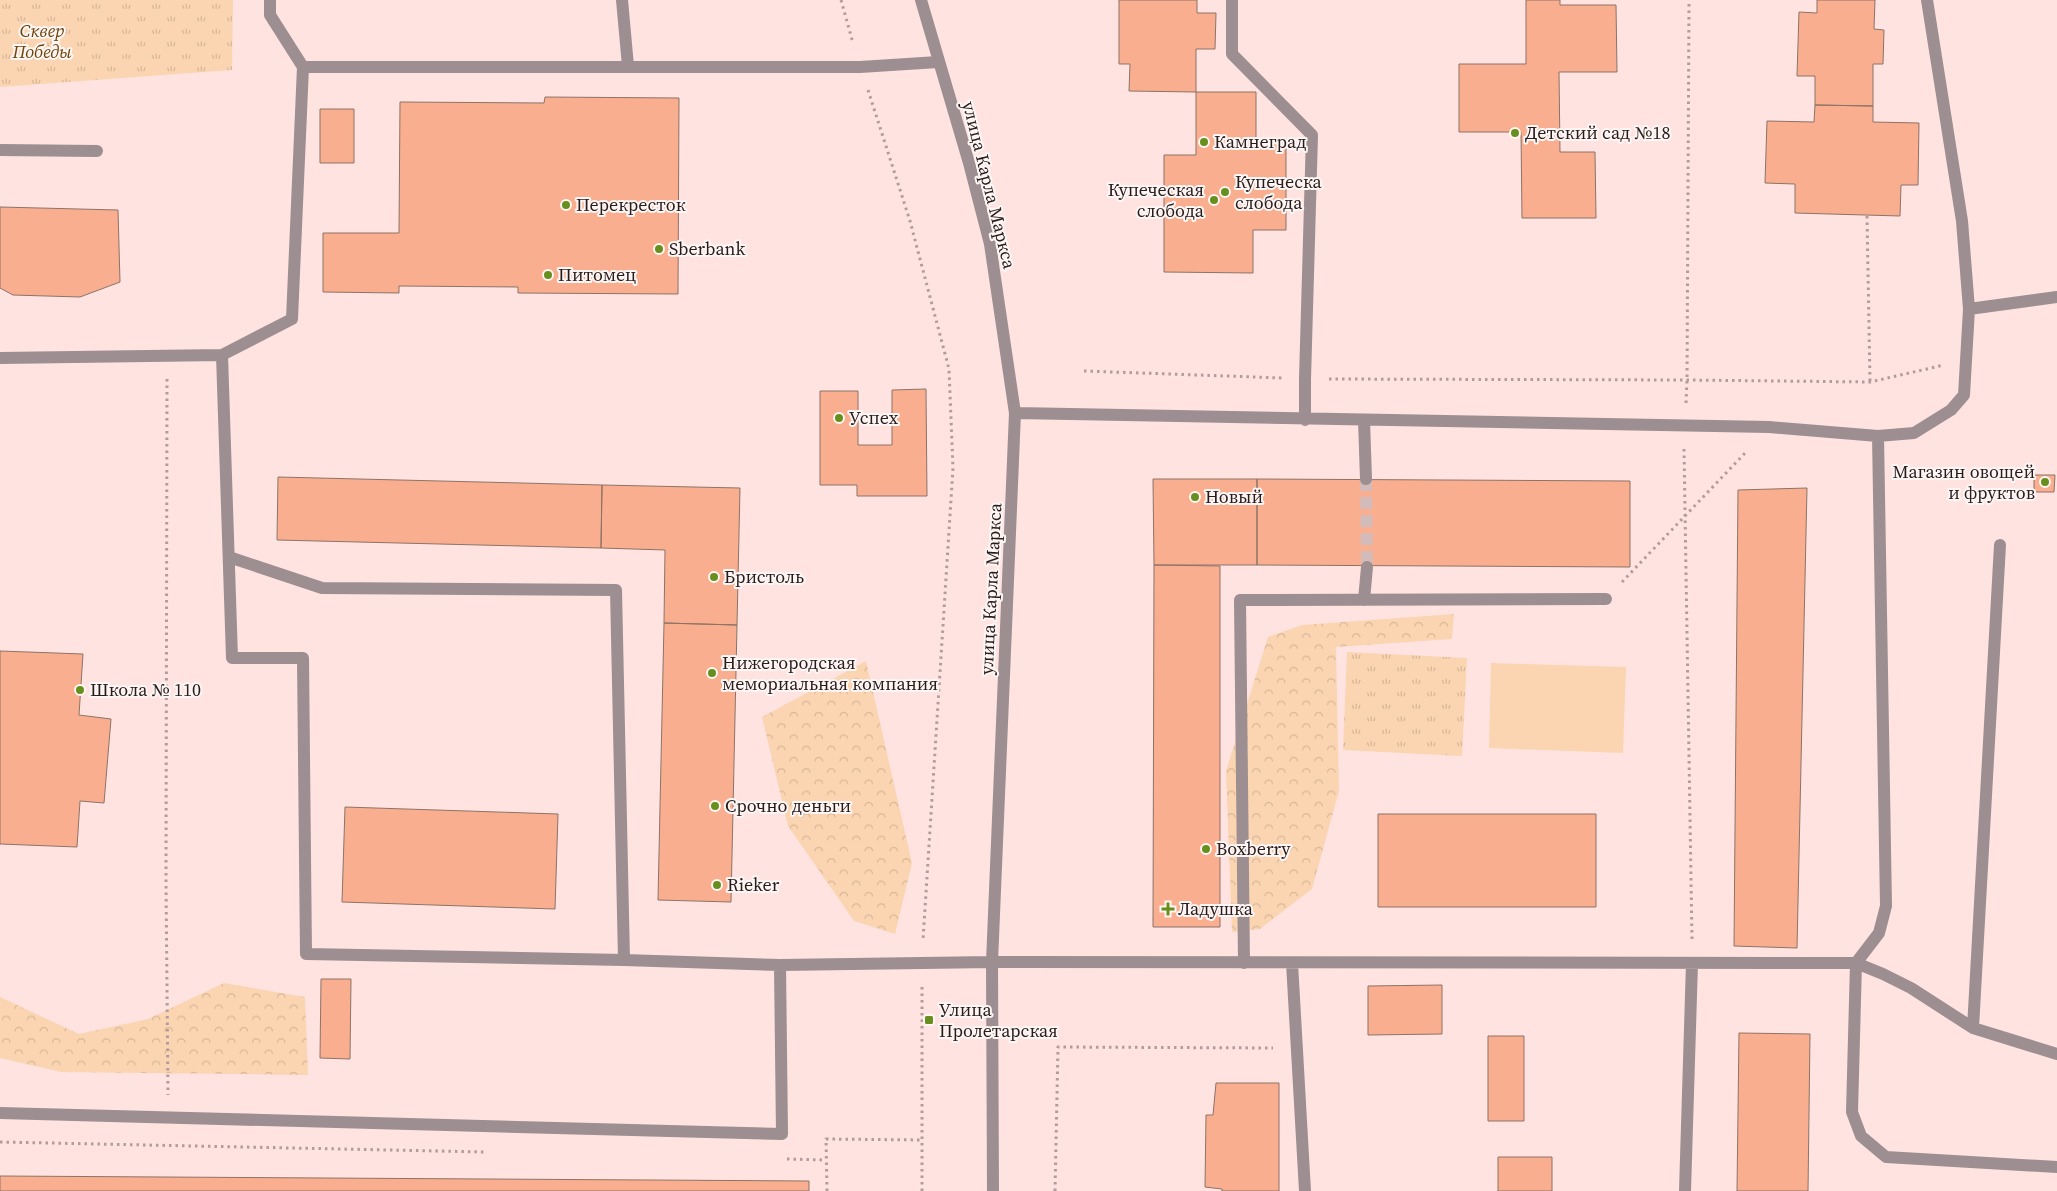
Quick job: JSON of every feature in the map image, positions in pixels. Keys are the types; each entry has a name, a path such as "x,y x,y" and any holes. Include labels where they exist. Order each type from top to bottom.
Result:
{"street":[{"path":"0,358 222,355 292,319 303,67 270,15 270,0"},
{"path":"622,0 628,66"},
{"name":"улица Карла Маркса","path":"921,0 969,163 990,244 1015,413 992,962 993,1191"},
{"path":"1232,0 1232,54 1312,135 1305,420"},
{"path":"1015,413 1305,420 1769,427 1878,436 1914,433 1951,410 1964,395 1969,309 1962,221 1927,0"},
{"path":"303,67 860,67 938,62"},
{"path":"0,150 97,151"},
{"path":"1969,309 2057,297"},
{"path":"222,355 232,658 304,658 306,954 780,965 992,962 1856,963 1911,988 1973,1028 2057,1054"},
{"path":"1364,420 1366,480"},
{"path":"1878,436 1886,906 1879,933 1856,963 1852,1112 1861,1136 1886,1157 2057,1167"},
{"path":"1973,1028 2000,544"},
{"path":"229,557 322,588 616,590 624,960"},
{"path":"1364,600 1367,567"},
{"path":"1244,963 1240,600 1606,599"},
{"path":"1292,963 1305,1191"},
{"path":"1685,1191 1692,963"},
{"path":"0,1113 782,1134 780,965"}],"path":[{"path":"841,0 860,67 910,221 949,369 953,468 921,963 922,1191"},
{"path":"1689,0 1687,380 1684,425 1687,514 1692,963"},
{"path":"1867,216 1870,382"},
{"path":"167,355 167,1145"},
{"path":"1084,370 1305,379 1870,382 1966,360"},
{"path":"1606,599 1769,427"},
{"path":"1055,1191 1058,1046 1296,1049"},
{"path":"827,1191 826,1139 922,1140"},
{"path":"0,1142 486,1152"},
{"path":"786,1159 826,1160"}],"green space":[{"name":"Сквер Победы","path":"0,0 233,0 232,70 0,87"},
{"path":"1454,614 1452,639 1336,647 1339,791 1312,889 1260,929 1232,932 1226,771 1268,637 1302,625"},
{"path":"1347,652 1467,658 1462,756 1343,750"},
{"path":"866,661 912,863 895,934 854,921 788,826 762,717"},
{"path":"1491,663 1626,667 1623,753 1489,748"},
{"path":"224,983 305,997 308,1075 61,1072 0,1058 0,997 79,1034 148,1019"}],"building":[{"path":"1119,0 1197,0 1197,13 1216,13 1215,49 1196,49 1196,92 1129,91 1130,64 1119,64"},
{"path":"1526,0 1560,0 1560,5 1616,5 1617,72 1559,72 1560,152 1595,152 1596,218 1522,218 1521,132 1459,132 1459,64 1526,64"},
{"path":"1817,0 1875,0 1874,29 1884,30 1883,64 1873,64 1873,106 1815,105 1815,76 1797,76 1799,12 1817,13"},
{"name":"Купеческа слобода","path":"1196,92 1256,92 1256,139 1286,139 1286,230 1253,230 1253,273 1164,272 1164,155 1196,155"},
{"path":"545,97 679,98 678,294 518,293 518,287 399,286 399,293 323,292 323,233 399,233 400,102 544,103"},
{"path":"1815,105 1873,106 1873,122 1919,123 1918,185 1901,185 1900,216 1795,213 1795,184 1765,183 1767,121 1814,122"},
{"path":"320,109 354,109 354,163 320,163"},
{"path":"0,207 118,210 120,282 80,297 13,295 0,288"},
{"name":"Успех","path":"926,389 927,496 857,496 857,485 820,485 820,391 858,391 858,445 892,445 892,390"},
{"path":"2034,475 2055,475 2054,492 2034,492"},
{"path":"278,477 602,485 601,548 277,540"},
{"path":"1153,479 1257,479 1257,565 1154,565"},
{"path":"1257,479 1630,481 1630,567 1257,565"},
{"path":"602,485 740,488 737,625 664,623 665,550 601,548"},
{"path":"1807,488 1797,948 1734,946 1738,490"},
{"path":"1154,565 1220,566 1220,927 1153,927"},
{"path":"664,623 737,625 731,902 658,900"},
{"path":"0,651 83,654 79,715 111,719 104,803 80,801 77,847 0,844"},
{"path":"345,807 558,814 555,909 342,902"},
{"path":"1378,814 1596,814 1596,907 1378,907"},
{"path":"321,979 351,979 350,1059 320,1058"},
{"path":"1442,985 1442,1034 1368,1035 1368,986"},
{"path":"1739,1033 1810,1034 1808,1191 1737,1191"},
{"path":"1488,1036 1524,1036 1524,1121 1488,1121"},
{"path":"1216,1083 1279,1083 1279,1191 1222,1191 1222,1189 1205,1187 1206,1115 1213,1115"},
{"path":"1498,1157 1552,1157 1552,1191 1498,1191"},
{"path":"0,1176 809,1181 809,1191 0,1191"}],"tunnel":[{"path":"1366,479 1367,567"}],"place":[{"name":"Детский сад №18","path":"1515,133"},
{"name":"Камнеград","path":"1204,142"},
{"name":"Купеческа слобода","path":"1225,192"},
{"name":"Купеческая слобода","path":"1214,200"},
{"name":"Перекресток","path":"566,205"},
{"name":"Sberbank","path":"659,249"},
{"name":"Питомец","path":"548,275"},
{"name":"Успех","path":"839,418"},
{"name":"Магазин овощей и фруктов","path":"2045,482"},
{"name":"Новый","path":"1195,497"},
{"name":"Бристоль","path":"714,577"},
{"name":"Нижегородская мемориальная компания","path":"712,673"},
{"name":"Школа № 110","path":"80,690"},
{"name":"Срочно деньги","path":"715,806"},
{"name":"Boxberry","path":"1206,849"},
{"name":"Rieker","path":"717,885"},
{"name":"Ладушка","path":"1168,909"},
{"name":"Улица Пролетарская","path":"929,1020"}]}
